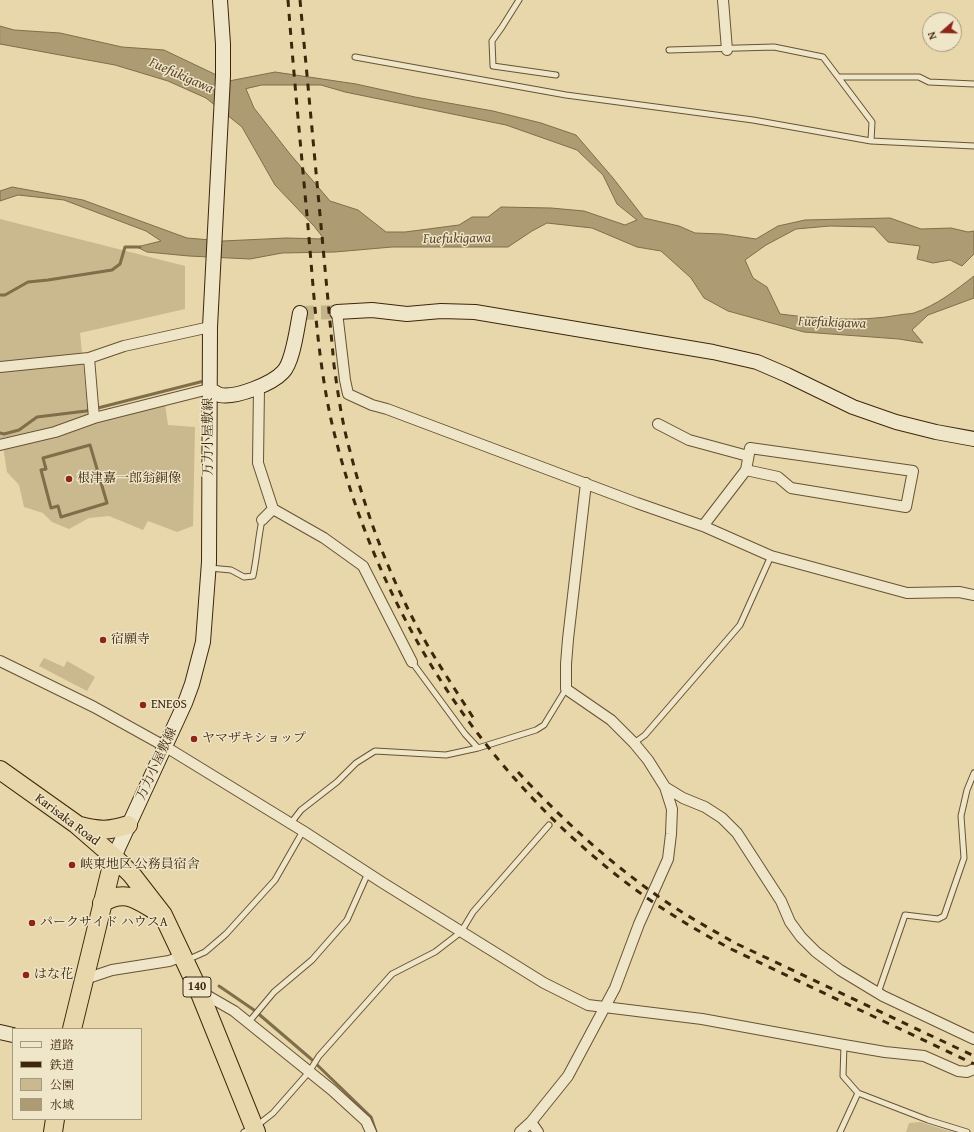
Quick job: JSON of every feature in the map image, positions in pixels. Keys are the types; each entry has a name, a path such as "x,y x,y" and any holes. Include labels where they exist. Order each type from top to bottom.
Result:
{"highway":[{"name":"Karisaka Road","path":"1,773 76,824 114,857 132,875 163,915 199,991 252,1131"},
{"path":"76,824 94,830 104,831 128,825"},
{"path":"72,1028 114,857"},
{"path":"102,903 117,896 126,896 135,899 163,915"},
{"path":"52,1132 55,1120"}],"main road":[{"name":"万力小屋敷線","path":"114,857 154,768 166,747 192,684 203,642 208,568 210,322 224,76 220,0"},
{"path":"337,312 372,310 406,314 441,311 475,312 713,352 757,362 853,407 896,422 936,432 974,439"},
{"path":"210,388 219,395 239,393 259,387 283,372 288,363 300,313"},
{"path":"0,1032 12,1035"}],"street":[{"path":"723,0 726,50"},
{"path":"337,312 348,394 372,405 384,408 637,503 703,526 771,556 907,593 959,592 974,595"},
{"path":"0,367 89,358 124,346 210,322"},
{"path":"89,358 93,412"},
{"path":"259,387 258,463 273,509 324,538 363,566 412,662"},
{"path":"0,445 55,432 93,412 210,388"},
{"path":"658,424 689,440 748,456"},
{"path":"703,526 746,470 750,448 912,471 906,507 791,488 778,477 746,470"},
{"path":"520,1132 531,1122 568,1076 615,988 639,924 668,859 671,834 672,809 665,787 648,760 634,743 611,720 566,688 568,645 586,483"},
{"path":"262,520 273,509"},
{"path":"0,661 94,707 166,747 291,823 461,932 544,983 588,1005 702,1019 885,1052 924,1056 958,1071 967,1072 974,1068"},
{"path":"665,787 683,798 705,807 722,818 737,833 782,901 790,922 801,937 816,952 840,970 878,993 974,1039"},
{"path":"85,979 112,970 184,958"},
{"path":"199,991 234,1011 332,1090 366,1121 371,1132"},
{"path":"531,1122 538,1132"}],"lane":[{"path":"519,0 492,41 493,66 556,75"},
{"path":"669,50 726,50 774,47 823,57 872,122 871,141"},
{"path":"355,57 566,95 753,120 871,141 974,146"},
{"path":"839,77 919,77 929,82 974,84"},
{"path":"208,568 231,570 244,577 253,576 258,555 258,544 262,520"},
{"path":"634,743 645,735 740,625 771,556"},
{"path":"412,662 465,734 478,748"},
{"path":"291,823 301,810 337,782 356,763 375,751 446,755 478,748 536,730 544,725 566,688"},
{"path":"878,993 905,915 938,919 944,916 964,858 961,816 967,790 974,773"},
{"path":"252,1131 272,1113 309,1072 319,1056 392,974 435,952 461,932 473,912 549,825"},
{"path":"184,958 205,952 226,934 275,880 303,831"},
{"path":"248,1023 274,992 312,960 347,920 368,873"},
{"path":"844,1045 843,1076 858,1092 928,1120 967,1132"},
{"path":"840,1132 858,1092"}],"green space":[{"path":"0,219 185,266 185,309 80,333 88,415 93,424 165,404 168,425 195,427 193,526 177,532 148,521 143,530 109,516 89,518 69,529 52,522 43,513 24,507 19,485 7,472 2,440 0,440"},
{"path":"44,658 64,667 67,661 95,677 87,691 39,666"},
{"path":"920,1122 952,1132 906,1132 909,1123"}],"water":[{"name":"Fuefukigawa","path":"0,26 14,30 60,33 122,47 164,50 229,81 275,72 356,84 415,97 493,111 541,123 576,135 613,178 644,218 679,226 695,233 722,234 756,239 778,226 805,220 890,218 921,229 951,228 968,232 974,231 974,254 962,266 950,260 933,263 917,259 920,246 888,242 874,227 830,226 796,229 766,245 745,260 753,278 767,287 780,314 855,319 912,313 922,310 938,301 974,276 974,298 928,315 912,330 923,343 899,339 804,332 728,311 704,298 691,278 661,251 637,247 592,228 547,223 508,247 392,247 335,252 282,253 250,259 147,252 137,247 161,241 146,231 64,200 18,195 0,201 0,191 12,187 83,200 187,238 223,241 286,238 324,239 314,226 275,185 242,127 206,98 168,81 115,65 0,44","holes":["262,85 321,85 345,92 506,125 577,150 603,175 617,204 637,220 625,225 584,211 551,208 501,207 488,217 472,217 459,225 405,232 386,232 358,210 330,201 290,154 254,108 246,89"]}],"waterway":[{"path":"0,295 5,295 28,282 112,270 120,264 125,247 140,247"},
{"path":"0,433 4,434 19,430 37,417 86,411 204,381"},
{"path":"90,445 107,503 61,517 58,506 51,508 41,470 46,469 43,458 90,445"},
{"path":"219,986 254,1010 310,1058 371,1117 376,1132"}],"tunnel":[{"path":"300,313 337,312"}],"railway":[{"path":"288,0 317,327 322,371 330,415 349,487 375,556 407,623 445,687 488,747 537,803 591,854 650,900 690,926 731,949 974,1064"},
{"path":"300,0 334,365 340,408 347,440 368,513 383,554 401,594 425,641 476,722"},
{"path":"518,772 565,820 616,865 682,912 735,943 974,1056"}],"place":[{"name":"根津嘉一郎翁銅像","path":"69,479"},
{"name":"宿願寺","path":"103,640"},
{"name":"ENEOS","path":"143,705"},
{"name":"ヤマザキショップ","path":"194,739"},
{"name":"峡東地区 公務員宿舎","path":"72,865"},
{"name":"パークサイド ハウスA","path":"32,923"},
{"name":"はな花","path":"26,975"}]}
